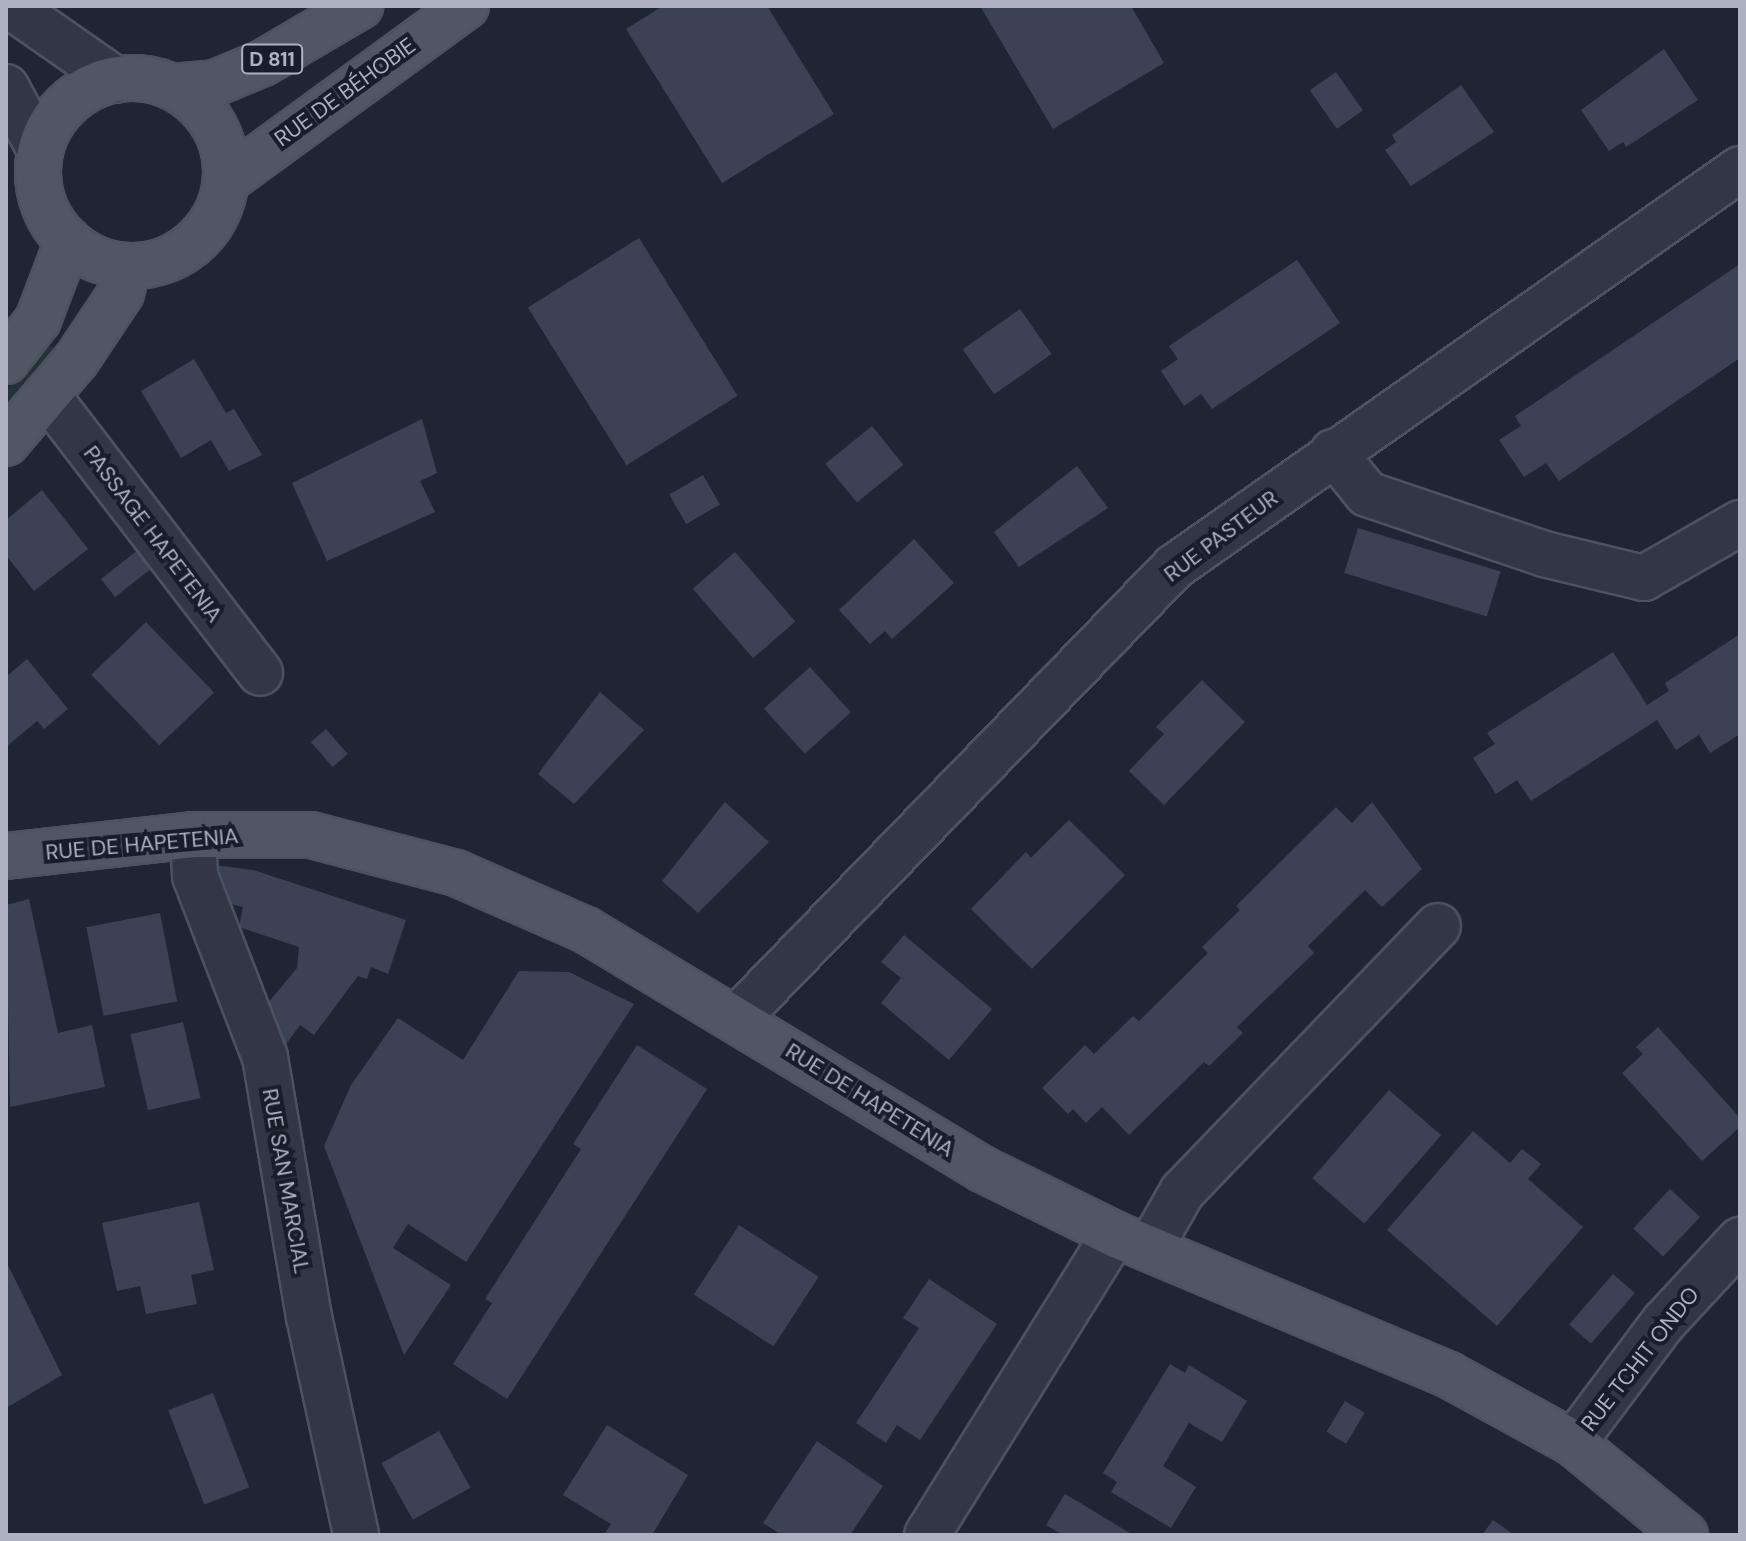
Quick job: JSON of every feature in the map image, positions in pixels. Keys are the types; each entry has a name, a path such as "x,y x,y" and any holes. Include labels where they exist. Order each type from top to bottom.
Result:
{"main road":[{"name":"D 811","path":"173,87 215,83 263,63 360,6"},
{"name":"RUE DE BÉHOBIE","path":"226,181 466,6"},
{"path":"116,80 173,87 214,125 226,181 220,209 183,252 128,267 106,263 68,241 44,203 40,150 75,98 116,80"},
{"path":"6,361 38,320 68,241"},
{"path":"6,443 47,395 121,293 128,267"},
{"name":"RUE DE HAPETENIA","path":"6,856 193,835 311,835 456,873 586,930 737,1018 982,1169 1132,1241 1449,1375 1573,1443 1685,1535"}],"street":[{"path":"10,6 116,80"},
{"path":"6,87 40,150"},
{"name":"RUE PASTEUR","path":"737,1018 1174,567 1333,452 1740,169"},
{"name":"PASSAGE HAPETENIA","path":"47,395 260,673"},
{"path":"1333,452 1367,494 1544,554 1644,578 1740,523"},
{"name":"RUE SAN MARCIAL","path":"193,835 195,876 265,1057 309,1317 356,1535"},
{"path":"927,1535 1132,1241 1438,926"},
{"name":"RUE TCHIT ONDO","path":"1573,1443 1664,1322 1740,1240"}],"shaded area":[{"path":"55,346 57,358 6,424 6,391 44,347"}],"building":[{"path":"663,6 767,6 834,114 722,183 626,29"},
{"path":"980,6 1131,6 1164,63 1053,129"},
{"path":"1664,49 1698,100 1626,147 1623,142 1609,151 1581,110"},
{"path":"1336,72 1363,111 1337,129 1310,90"},
{"path":"1461,85 1494,132 1411,186 1385,150 1396,142 1392,135"},
{"path":"639,238 738,396 626,465 528,307"},
{"path":"1297,260 1340,323 1212,409 1201,394 1184,406 1161,371 1178,359 1169,346"},
{"path":"1740,264 1740,358 1559,481 1546,463 1524,477 1499,440 1521,426 1515,416"},
{"path":"1020,309 1052,354 994,394 963,349"},
{"path":"194,359 226,413 234,409 262,455 229,471 211,440 181,458 141,391"},
{"path":"422,419 437,473 420,481 435,512 327,561 292,483"},
{"path":"872,426 903,465 857,503 825,464"},
{"path":"1077,466 1108,508 1019,567 994,532"},
{"path":"703,475 720,504 686,524 669,494"},
{"path":"42,490 88,549 34,591 6,555 6,520"},
{"path":"1358,528 1500,572 1487,617 1344,573"},
{"path":"914,539 954,583 892,639 885,631 870,644 839,610"},
{"path":"138,550 152,568 115,597 101,579"},
{"path":"735,552 795,621 753,658 693,589"},
{"path":"146,622 214,692 159,745 91,675"},
{"path":"1740,634 1740,734 1710,753 1699,735 1676,750 1657,720 1531,801 1517,780 1496,794 1473,758 1495,744 1487,733 1613,652 1647,705 1669,691 1665,683"},
{"path":"27,659 68,709 44,729 37,721 6,747 6,677"},
{"path":"810,667 851,712 805,754 764,708"},
{"path":"1202,680 1245,722 1164,805 1129,771 1164,734 1156,727"},
{"path":"600,692 644,730 574,804 538,774"},
{"path":"326,729 348,754 333,767 311,742"},
{"path":"725,802 769,842 698,913 662,881"},
{"path":"1372,802 1422,869 1382,907 1365,890 1308,946 1314,953 1237,1027 1243,1033 1209,1066 1204,1062 1129,1135 1102,1107 1086,1123 1073,1109 1068,1114 1042,1088 1085,1045 1094,1054 1133,1016 1139,1021 1208,953 1202,947 1240,910 1236,906 1336,807 1352,823"},
{"path":"1069,820 1125,875 1032,969 971,909 1026,852 1031,858"},
{"path":"214,865 253,870 406,920 388,974 371,967 367,979 358,976 314,1035 300,1025 279,1054 263,1009 297,968 299,947 239,927 243,907 227,903"},
{"path":"29,899 58,1033 92,1025 105,1087 10,1107 6,905"},
{"path":"160,913 177,1001 104,1016 86,927"},
{"path":"904,935 992,1009 949,1060 881,1003 901,978 881,962"},
{"path":"519,971 569,972 634,1004 466,1262 408,1224 393,1248 451,1285 404,1355 324,1146 351,1085 398,1018 463,1060"},
{"path":"183,1022 201,1098 148,1110 130,1034"},
{"path":"1658,1027 1740,1118 1740,1127 1702,1161 1622,1073 1643,1054 1636,1047"},
{"path":"637,1045 707,1089 507,1399 453,1364 492,1303 485,1299 581,1149 573,1144"},
{"path":"1389,1090 1441,1135 1364,1224 1312,1178"},
{"path":"1473,1131 1510,1163 1522,1149 1541,1164 1528,1179 1583,1227 1497,1326 1387,1230"},
{"path":"1670,1189 1700,1217 1663,1256 1633,1228"},
{"path":"199,1202 214,1270 191,1275 197,1304 146,1314 140,1286 117,1291 102,1223"},
{"path":"739,1225 819,1277 773,1346 694,1295"},
{"path":"6,1261 62,1375 6,1408"},
{"path":"1613,1274 1635,1293 1591,1344 1569,1325"},
{"path":"929,1279 997,1324 920,1440 897,1425 886,1443 856,1423 919,1328 903,1318"},
{"path":"1170,1364 1185,1373 1189,1365 1247,1401 1222,1442 1189,1423 1163,1466 1196,1487 1171,1528 1111,1492 1117,1482 1103,1473"},
{"path":"213,1393 249,1487 204,1504 168,1410"},
{"path":"1345,1401 1365,1413 1346,1444 1326,1432"},
{"path":"607,1425 688,1475 652,1535 604,1535 611,1524 563,1495"},
{"path":"439,1431 471,1488 413,1520 381,1463"},
{"path":"817,1441 883,1486 850,1535 782,1535 763,1523"},
{"path":"1065,1494 1133,1535 1063,1535 1046,1525"},
{"path":"1493,1520 1514,1535 1482,1535"}]}
